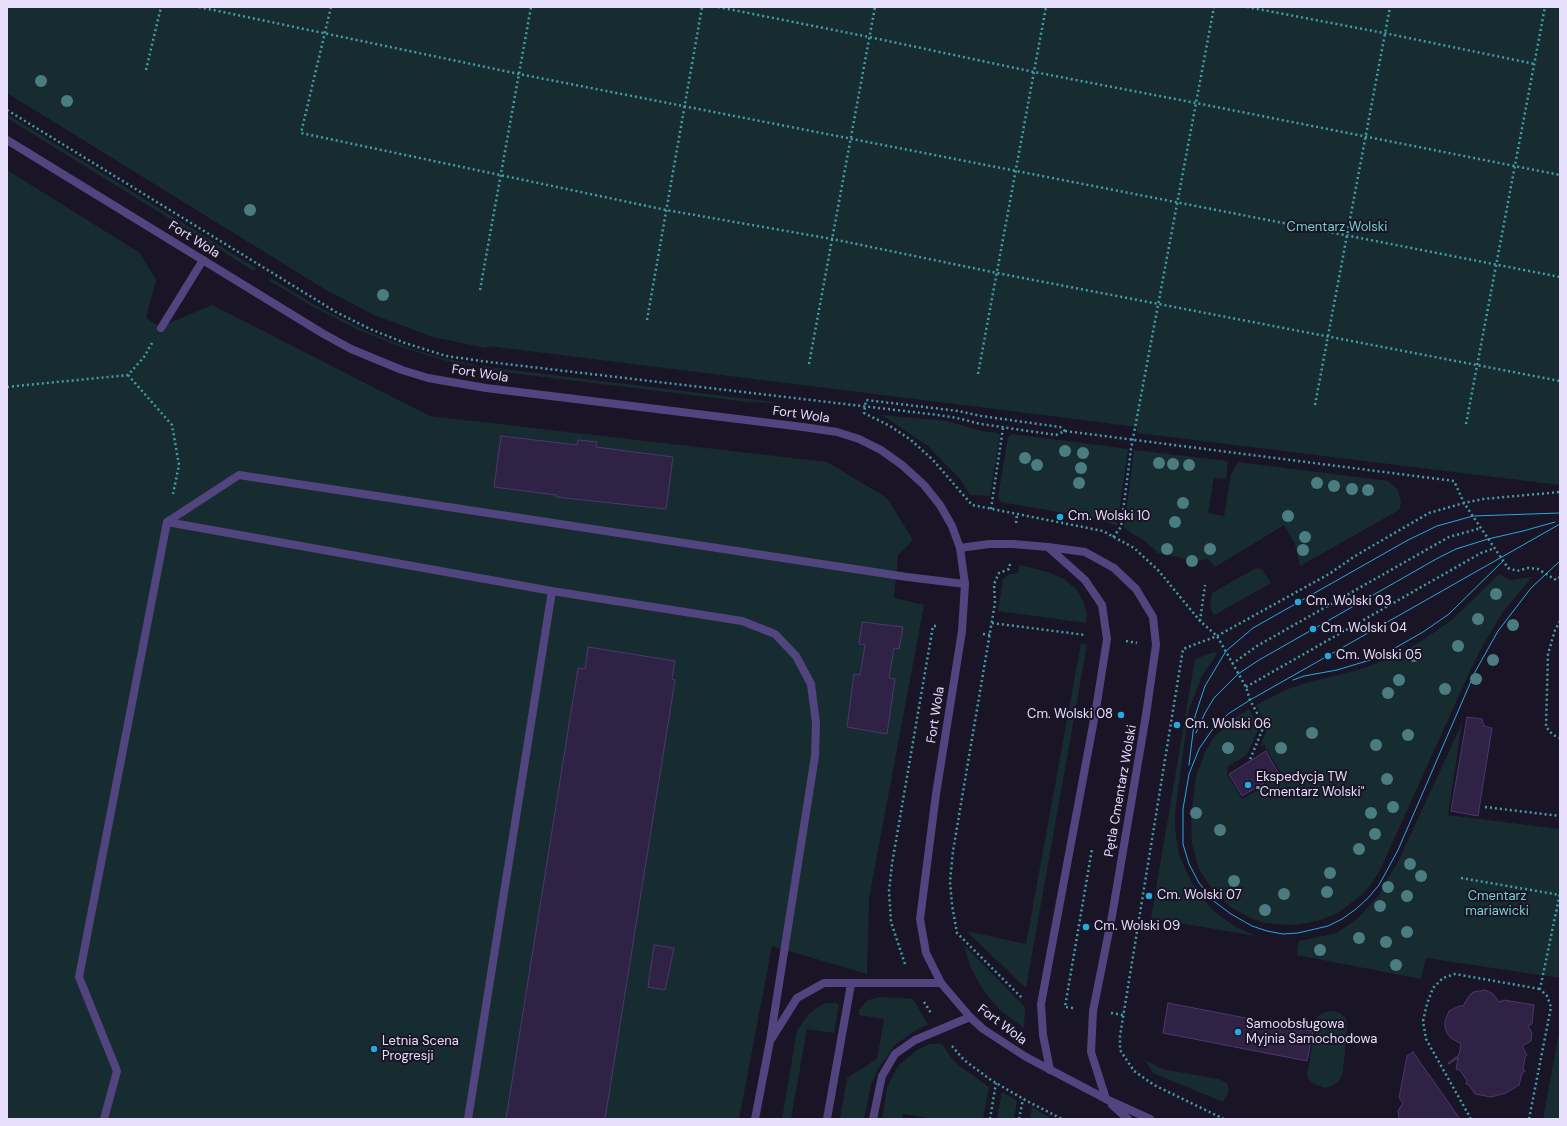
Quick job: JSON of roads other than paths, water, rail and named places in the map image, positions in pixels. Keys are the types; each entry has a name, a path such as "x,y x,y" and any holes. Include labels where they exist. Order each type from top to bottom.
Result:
{"street":[{"name":"Fort Wola","path":"7,140 322,333 351,349 378,361 428,378 486,388 837,432 859,439 882,450 902,465 924,484 940,505 952,526 960,548 965,584 962,631 936,794 920,919 926,953 941,983 970,1016 1002,1043 1106,1099 1150,1119"},
{"path":"160,328 203,260"},
{"path":"104,1119 117,1071 79,977 167,522 239,474 907,577 965,584"},
{"path":"167,522 552,591 742,621 775,634 796,656 811,684 816,723 815,756 770,1041 755,1119"},
{"name":"Pętla Cmentarz Wolski","path":"960,548 990,544 1048,547 1085,552 1114,568 1136,589 1153,617 1156,646 1146,715 1112,916 1093,1011 1091,1052 1106,1099"},
{"path":"1048,547 1085,580 1102,605 1107,639 1092,732 1042,1004 1043,1035 1050,1070"},
{"path":"468,1119 552,591"},
{"path":"770,1041 797,998 824,983 941,983"},
{"path":"828,1119 851,984"},
{"path":"874,1119 882,1076 895,1054 915,1040 970,1016"},
{"name":"Fort Wola","path":"1106,1099 1128,1119"}],"tram line":[{"path":"1189,765 1195,716 1205,686 1226,651 1253,628 1408,540 1437,526 1473,516 1560,513"},
{"path":"1196,733 1214,698 1238,674 1259,660 1456,549 1488,539 1555,522"},
{"path":"1560,524 1250,700 1228,714 1212,730 1199,749 1189,774 1183,809 1183,844 1189,864 1199,883 1215,902 1231,914 1252,926 1283,934 1298,933 1328,926 1342,919 1368,898 1379,885 1398,850 1475,672 1498,631 1531,588 1560,561"},
{"path":"1293,680 1304,676 1337,670 1370,660 1388,652 1423,632 1449,614 1504,560"}],"place":[{"name":"Cm. Wolski 10","path":"1060,517"},
{"name":"Cm. Wolski 03","path":"1298,602"},
{"name":"Cm. Wolski 04","path":"1313,629"},
{"name":"Cm. Wolski 05","path":"1328,656"},
{"name":"Cm. Wolski 08","path":"1121,715"},
{"name":"Cm. Wolski 06","path":"1177,725"},
{"name":"Ekspedycja TW \"Cmentarz Wolski\"","path":"1248,785"},
{"name":"Cm. Wolski 07","path":"1149,896"},
{"name":"Cm. Wolski 09","path":"1086,927"},
{"name":"Samoobsługowa Myjnia Samochodowa","path":"1238,1032"},
{"name":"Letnia Scena Progresji","path":"374,1049"}],"park label":[{"name":"Cmentarz Wolski","path":"1337,228"},
{"name":"Cmentarz mariawicki","path":"1497,904"}]}
